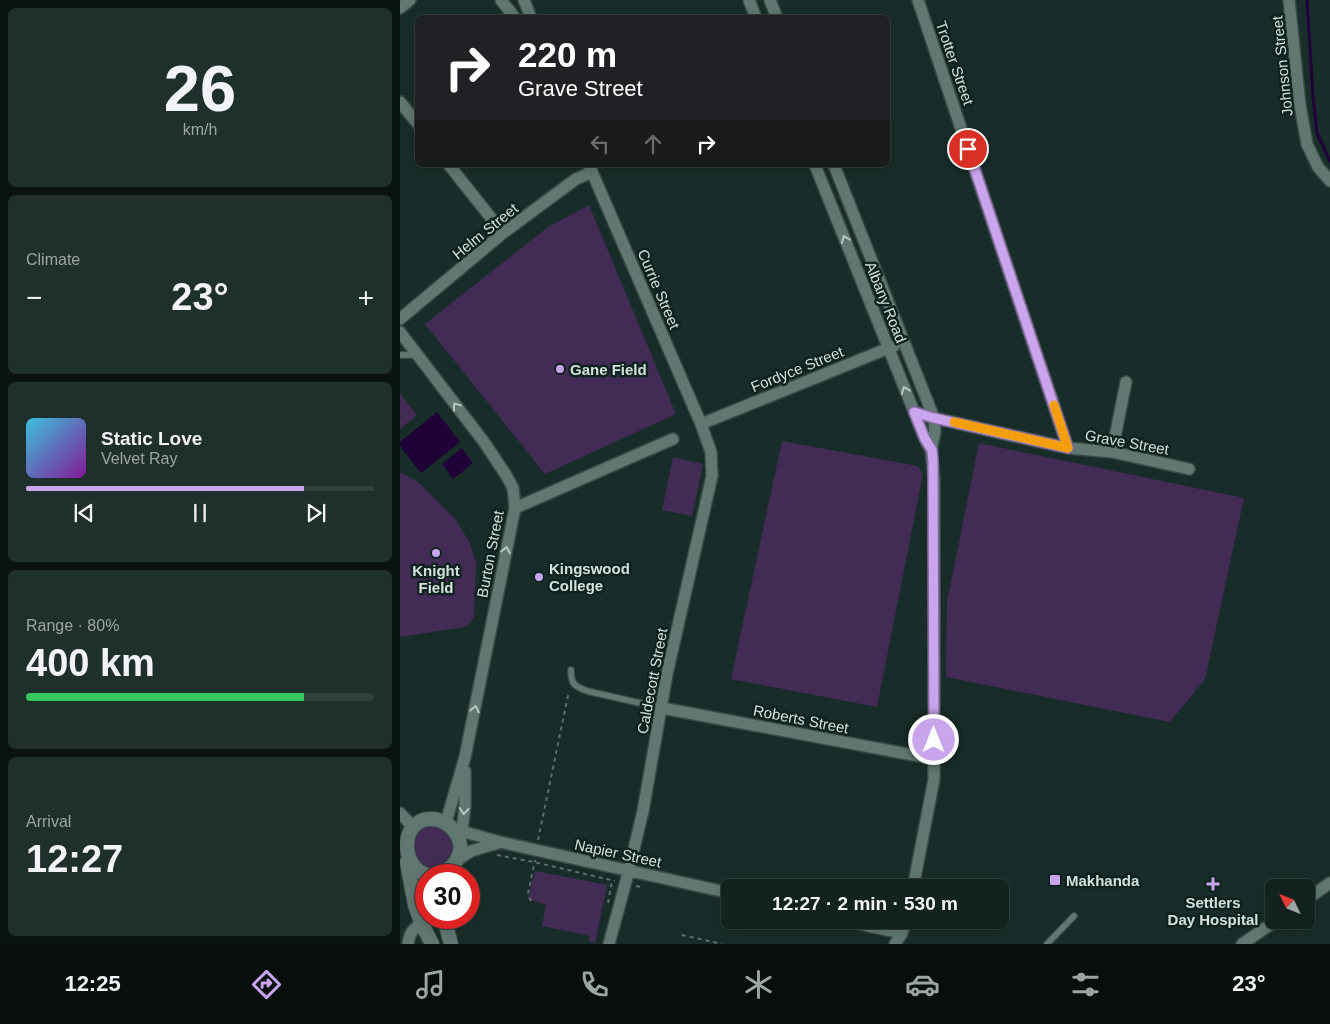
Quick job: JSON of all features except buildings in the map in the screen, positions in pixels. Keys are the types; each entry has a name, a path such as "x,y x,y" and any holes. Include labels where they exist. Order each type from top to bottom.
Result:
{"street":[{"path":"400,8 410,0"},
{"path":"501,0 513,15"},
{"path":"524,0 530,15"},
{"path":"749,0 755,15"},
{"path":"770,0 776,15"},
{"name":"Trotter Street","path":"918,0 1068,448"},
{"name":"Johnson Street","path":"1290,0 1300,105 1308,144 1318,167 1330,181"},
{"path":"400,102 415,120"},
{"path":"452,167 503,233"},
{"name":"Albany Road","path":"816,167 925,439 932,450"},
{"name":"Albany Road","path":"835,167 934,418 935,432 932,450 934,479 934,779 915,879"},
{"name":"Helm Street","path":"400,319 503,233 591,168"},
{"name":"Currie Street","path":"591,168 701,424"},
{"name":"Burton Street","path":"400,332 484,442 513,488 515,508 465,757 454,827"},
{"name":"Fordyce Street","path":"701,424 903,342"},
{"path":"1112,452 1126,382"},
{"name":"Grave Street","path":"914,412 1068,448 1112,452 1188,469"},
{"name":"Caldecott Street","path":"609,944 643,811 667,674 712,476 711,452 701,424"},
{"path":"515,508 673,439"},
{"name":"Roberts Street","path":"662,708 934,759"},
{"name":"Burton Street","path":"454,827 465,806 465,757"},
{"path":"400,813 406,831 404,856 415,906"},
{"path":"406,831 427,818 437,819 454,827 459,838 460,850 457,860 453,864"},
{"name":"Napier Street","path":"454,827 535,856 628,870 721,891"},
{"name":"Napier Street","path":"457,860 470,850 500,842"},
{"path":"404,856 415,870"},
{"path":"1315,894 1330,883"},
{"path":"408,944 410,932 415,928"},
{"path":"1242,944 1265,928"},
{"path":"429,929 432,944"},
{"path":"447,929 451,944"},
{"path":"883,929 902,933"},
{"path":"896,944 903,929"}],"lane":[{"path":"400,355 418,355"},
{"path":"572,670 571,680 576,687 586,691 662,708"},
{"path":"1047,944 1074,916"}],"path":[{"path":"531,901 528,894 571,680"},
{"path":"494,855 535,856 612,880"},
{"path":"682,935 722,944"}],"shaded area":[{"name":"Gane Field","path":"589,205 676,414 545,474 425,324 548,227"},
{"path":"400,393 417,415 400,429"},
{"path":"437,412 460,442 421,473 400,446 400,442"},
{"path":"782,441 918,466 923,474 877,707 731,679"},
{"path":"979,443 1244,498 1205,679 1170,722 946,677 947,602"},
{"path":"462,448 473,463 453,479 442,464"},
{"path":"673,457 703,464 692,516 662,510"},
{"name":"Knight Field","path":"400,472 418,482 455,519 470,543 476,563 474,616 465,627 400,637"},
{"path":"435,824 449,832 454,847 451,859 444,864 418,864 410,840 420,827"},
{"path":"535,871 607,885 595,943 589,942 590,936 542,926 546,904 528,900"}],"waterway":[{"path":"1307,0 1317,133 1330,161"}],"slow traffic":[{"path":"954,422 1068,448 1054,405"}],"place":[{"name":"Gane Field","path":"560,369"},
{"name":"Knight Field","path":"436,553"},
{"name":"Kingswood College","path":"539,577"},
{"name":"Makhanda","path":"1055,880"},
{"name":"Settlers Day Hospital","path":"1213,884"}],"route":[{"path":"934,740 933,461 932,450 925,439 914,412 1068,448 968,149"}]}
